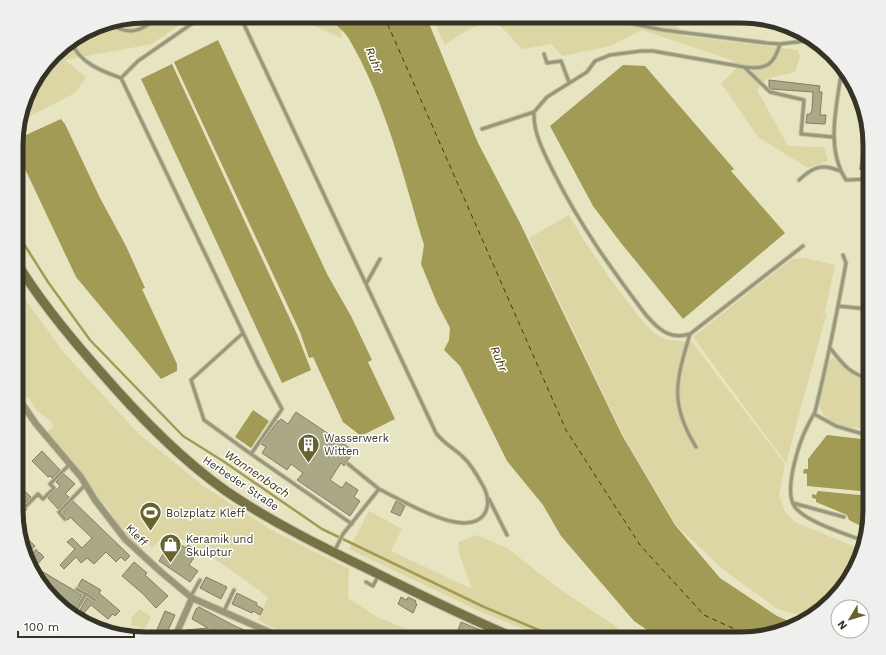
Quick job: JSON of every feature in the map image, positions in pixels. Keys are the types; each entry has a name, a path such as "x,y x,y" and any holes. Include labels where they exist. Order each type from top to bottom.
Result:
{"main road":[{"name":"Herbeder Straße","path":"23,272 50,312 82,351 125,399 172,447 208,477 251,507 334,552 379,575 502,632"}],"street":[{"name":"Kleff","path":"23,405 32,419 86,484 95,500 125,539 191,597 270,632"},
{"path":"177,632 191,597"}],"lane":[{"path":"114,27 126,32 141,29 150,23"},
{"path":"121,78 138,61 193,23"},
{"path":"243,23 436,432 442,440 464,457 473,468 507,535"},
{"path":"629,23 663,30 780,44 805,41"},
{"path":"482,130 534,112 547,97 587,72 595,61 610,56 629,52 653,51 744,67 758,68 766,66 772,62 780,44"},
{"path":"74,46 81,58 103,72 121,78 243,333 282,409 251,454"},
{"path":"544,54 547,63 561,61 569,82"},
{"path":"744,67 770,92 804,100 801,134 834,137"},
{"path":"841,76 834,137 840,171 846,180 863,180"},
{"path":"534,112 534,127 544,154 568,201 591,239 656,326 669,336 681,337 690,334 803,246"},
{"path":"799,180 811,169 817,167 840,171"},
{"path":"843,255 846,263 830,348 814,414 808,424 794,468 791,491 793,503 798,511 807,518 860,539"},
{"path":"366,284 380,259"},
{"path":"838,306 863,308"},
{"path":"243,333 191,380 204,420 352,524"},
{"path":"690,334 677,385 678,405 683,422 696,447"},
{"path":"830,348 847,369 863,377"},
{"path":"814,414 836,426 863,434"},
{"path":"26,506 38,494 43,499 54,488 50,484 70,464"},
{"path":"348,464 379,488 448,521 461,524 475,522 483,516 488,506 488,496"},
{"path":"65,518 59,512 86,484"},
{"path":"334,552 343,534 379,488"},
{"path":"793,503 844,517"},
{"path":"32,556 36,551"},
{"path":"366,582 373,586 379,575"},
{"path":"191,597 200,580"},
{"path":"77,588 95,600"},
{"path":"224,611 234,590"},
{"path":"76,610 86,594"}],"shaded area":[{"path":"182,23 152,44 65,60 86,77 75,93 26,118 32,98 39,84 53,64 64,53 84,39 106,29 129,24"},
{"path":"308,23 335,23 342,29 341,38"},
{"path":"434,23 483,23 466,31 445,45"},
{"path":"498,23 676,23 683,36 798,50 800,57 795,72 768,78 757,90 788,146 824,147 828,161 808,168 758,137 721,83 738,67 731,60 642,30 610,46 562,56 552,44 522,49"},
{"path":"569,215 585,242 611,280 639,317 654,333 667,340 692,342 785,464 779,495 785,512 795,522 857,548 847,571 827,596 815,607 801,616 776,608 724,570 676,525 623,435 529,238"},
{"path":"805,258 835,265 825,312 819,319 827,312 786,463 693,337 792,259"},
{"path":"23,296 65,354 137,432 202,485 273,531 349,569 348,598 377,617 414,632 281,632 258,620 268,597 201,550 174,536 166,536 152,548 137,531 132,533 143,545 142,552 127,538 106,505 99,501 47,432 54,426 46,417 37,411 28,397 24,400"},
{"path":"833,358 842,364 852,374 863,379 863,428 839,424 826,417 822,412 819,404 828,362"},
{"path":"369,511 402,529 391,551 472,589 459,553 458,542 477,535 507,548 562,591 614,625 622,632 531,632 481,612 349,549"},
{"path":"140,609 151,617 144,631 137,626 131,626 132,617"}],"water":[{"name":"Ruhr","path":"334,23 429,23 478,143 520,223 622,435 675,525 720,578 777,616 790,621 780,626 757,631 650,632 634,621 561,536 543,505 507,461 460,366 444,350 449,340 450,328 437,303 421,264 424,245 401,166 373,88 347,35"},
{"path":"218,40 327,274 351,316 372,360 368,362 395,419 361,436 343,422 313,357 309,358 300,332 174,62"},
{"path":"172,64 297,334 311,370 282,383 141,79"},
{"path":"623,65 645,66 734,169 731,171 785,233 683,319 593,206 550,126"},
{"path":"61,119 65,124 100,198 126,246 145,288 142,289 177,364 177,371 161,379 76,277 23,165 24,136"},
{"path":"863,139 863,170 859,170"},
{"path":"253,410 269,421 251,448 235,437"},
{"path":"827,435 863,439 863,491 807,486 807,474 803,473 804,469 808,469 808,459"},
{"path":"818,491 863,495 862,526 849,520 847,515 816,502 816,499 812,498 812,494 816,495"}],"building":[{"path":"769,80 820,86 819,92 822,92 820,115 826,115 825,124 806,123 807,114 810,114 812,110 813,92 771,89 769,87"},
{"name":"Wasserwerk Witten","path":"296,412 354,451 344,466 341,463 330,480 342,488 346,482 358,490 354,497 360,501 350,516 297,480 303,473 291,464 287,470 262,453 266,447 261,444 278,421 281,419 288,424"},
{"path":"42,451 60,470 52,478 50,476 48,477 32,461"},
{"path":"64,474 75,484 65,494 69,497 58,509 48,498 60,486 56,482"},
{"path":"23,490 31,497 23,505"},
{"path":"73,501 130,556 125,561 121,557 116,562 106,552 94,564 87,558 81,563 76,557 64,569 60,565 75,549 67,542 72,538 82,548 92,538 70,517 68,520 63,512"},
{"path":"396,501 405,506 400,516 391,512"},
{"path":"23,505 24,508 27,509 24,512"},
{"path":"26,537 35,546 30,551"},
{"path":"172,539 186,548 188,545 198,552 189,565 198,571 190,582 159,561"},
{"path":"39,552 44,557 36,565 33,558"},
{"path":"134,562 147,573 145,575 168,596 156,608 142,593 122,576"},
{"path":"43,572 82,595 75,607 60,598 42,575"},
{"path":"206,577 227,587 221,599 200,588"},
{"path":"82,579 101,590 99,593 120,611 115,616 113,614 108,619 91,605 84,613 80,610 87,598 94,603 98,601 97,598 78,586"},
{"path":"237,593 257,603 256,605 263,609 260,615 232,604"},
{"path":"401,597 407,600 408,597 416,601 415,603 417,604 413,613 398,604"},
{"path":"199,607 248,632 220,632 213,629 212,632 186,632 186,630 208,628 192,619 196,609"},
{"path":"165,611 175,615 167,632 156,632"},
{"path":"461,622 480,630 479,632 457,632"}],"waterway":[{"name":"Wannenbach","path":"23,242 48,282 90,340 183,436 223,461 322,529 484,607 543,632"}],"ferry route":[{"path":"387,23 566,430 640,545 704,615 741,632"}],"place":[{"name":"Wasserwerk Witten","path":"309,464"},
{"name":"Bolzplatz Kleff","path":"151,532"},
{"name":"Keramik und Skulptur","path":"171,564"}]}
